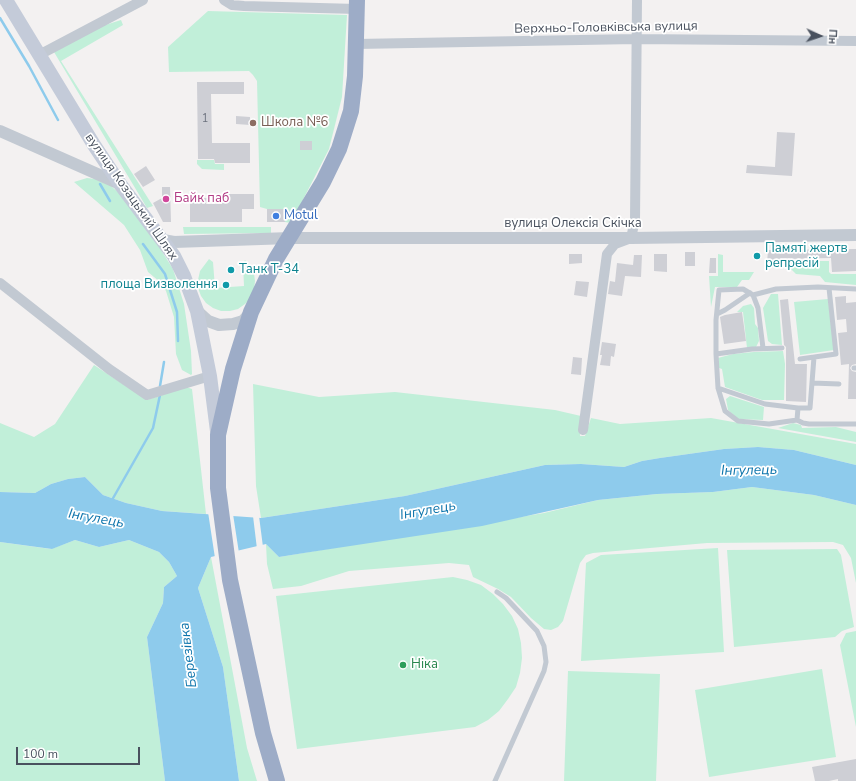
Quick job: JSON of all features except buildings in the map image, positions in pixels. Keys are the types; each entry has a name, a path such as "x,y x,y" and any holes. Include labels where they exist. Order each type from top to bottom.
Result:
{"highway":[{"path":"276,781 263,733 230,580 218,488 218,435 234,369 252,312 276,259 323,182 339,149 351,111 355,76 357,4"}],"main road":[{"name":"вулиця Козацький Шлях","path":"6,0 94,145 120,184 174,256 184,276 197,311 210,376 218,435"}],"street":[{"path":"39,55 143,0"},
{"path":"225,0 232,4 244,6 357,4"},
{"path":"583,430 607,254 615,244 631,238 635,220 637,0"},
{"name":"Верхньо-Головківська вулиця","path":"356,44 636,39 856,41"},
{"path":"0,131 120,184"},
{"name":"вулиця Олексія Скічка","path":"162,240 180,242 290,238 631,238 856,235"},
{"path":"0,283 109,369 147,395 210,376"},
{"path":"197,311 208,321 219,325 233,324 243,321 252,312"}],"lane":[{"path":"800,359 836,354 829,288"},
{"path":"763,348 758,308 752,294 743,289 719,290 716,314 716,354 718,388 725,410 738,421 769,424 797,420 808,424 856,424"},
{"path":"716,314 752,294 776,289 856,289"},
{"path":"716,354 763,348 782,348"},
{"path":"718,388 765,404 810,408 814,357"},
{"path":"812,383 839,384"},
{"path":"797,420 798,408"},
{"path":"495,781 544,671 546,662 544,646 537,631 506,598 497,592"}],"green space":[{"name":"Школа №6","path":"208,11 347,15 342,97 329,149 291,223 285,222 285,209 267,209 260,207 257,81 253,75 249,71 169,72 168,47"},
{"path":"121,20 123,25 61,61 153,206 147,208 54,52 99,27"},
{"path":"197,160 214,160 215,164 224,164 224,170 202,169 197,164"},
{"path":"87,178 104,180 119,193 146,226 173,269 184,304 191,351 191,375 182,370 176,354 174,317 166,291 160,282 148,272 140,250 124,225 74,182"},
{"path":"183,227 271,227 271,233 184,234"},
{"path":"718,254 723,255 723,272 754,272 749,280 742,280 737,287 715,287 711,307 709,276 718,276"},
{"name":"площа Визволення","path":"209,259 213,262 215,288 244,286 243,263 245,260 250,265 254,273 254,290 251,298 238,309 221,311 206,303 201,296 198,288 198,280 200,271"},
{"path":"789,261 829,261 829,272 831,274 856,274 856,285 825,282 820,276 796,274 790,268"},
{"path":"771,294 778,294 782,345 772,344 768,341 763,308"},
{"path":"828,299 834,350 800,355 794,302"},
{"path":"751,304 754,308 755,324 758,328 759,341 756,347 747,348 743,312 737,312 743,306"},
{"path":"783,351 785,364 784,400 762,400 725,387 722,369 719,368 718,358 733,354"},
{"path":"94,365 147,400 186,387 192,389 206,514 162,511 126,503 103,495 85,477 68,479 51,484 35,493 0,492 0,423 34,437 55,424"},
{"path":"253,384 319,397 395,392 555,410 581,416 580,436 585,436 591,418 620,424 711,418 856,444 856,465 794,450 758,447 724,449 642,461 624,467 581,464 545,465 405,496 261,518 256,486"},
{"path":"730,396 764,407 763,420 738,419 728,410 726,399"},
{"path":"793,423 801,425 802,428 836,427 856,432 856,442 778,428"},
{"path":"752,487 814,495 856,505 856,583 851,558 843,545 833,542 707,543 593,553 586,555 580,563 563,621 558,627 551,630 544,629 511,597 473,577 469,565 449,563 349,571 301,586 273,589 267,564 266,544 279,557 544,513 598,500 657,494 713,492"},
{"path":"75,540 99,547 129,540 159,552 169,562 177,576 164,587 163,603 147,637 165,781 0,781 0,542 51,549"},
{"path":"718,548 724,652 581,661 586,563 601,555"},
{"path":"837,549 841,555 854,627 842,631 835,637 734,647 727,550"},
{"path":"211,557 247,748 257,781 239,781 223,667 198,588"},
{"name":"Ніка","path":"453,577 481,585 493,594 512,616 518,629 522,658 520,673 516,687 499,711 488,720 475,727 297,749 276,596"},
{"path":"856,631 856,727 840,645 846,633"},
{"path":"822,669 836,757 709,777 695,690"},
{"path":"568,671 660,674 656,781 564,781"}],"water":[{"path":"758,447 794,450 856,465 856,505 814,495 752,487 713,492 657,494 598,500 482,526 279,557 266,544 211,557 198,588 223,667 239,781 165,781 147,637 163,603 164,587 177,576 169,562 159,552 129,540 99,547 75,540 52,549 0,542 0,492 35,493 51,484 68,479 85,477 103,495 126,503 162,511 261,518 405,496 545,465 581,464 624,467 642,461 660,458 724,449"}],"pier":[{"path":"208,512 233,514 239,553 215,558"},
{"path":"253,516 259,516 263,547 257,549"}],"waterway":[{"path":"0,18 29,66 58,120"},
{"path":"100,184 110,201"},
{"path":"143,244 165,274 177,312 178,341"},
{"path":"160,386 164,362"},
{"path":"112,500 153,428 160,395"}],"place":[{"name":"Школа №6","path":"253,123"},
{"name":"Байк паб","path":"166,199"},
{"name":"Motul","path":"276,216"},
{"name":"Памяті жертв репресій","path":"757,256"},
{"name":"Танк Т-34","path":"231,270"},
{"name":"площа Визволення","path":"226,285"},
{"name":"Ніка","path":"403,665"}],"water label":[{"name":"Інгулець","path":"749,471"},
{"name":"Інгулець","path":"428,511"},
{"name":"Інгулець","path":"96,519"},
{"name":"Березівка","path":"189,655"}]}
